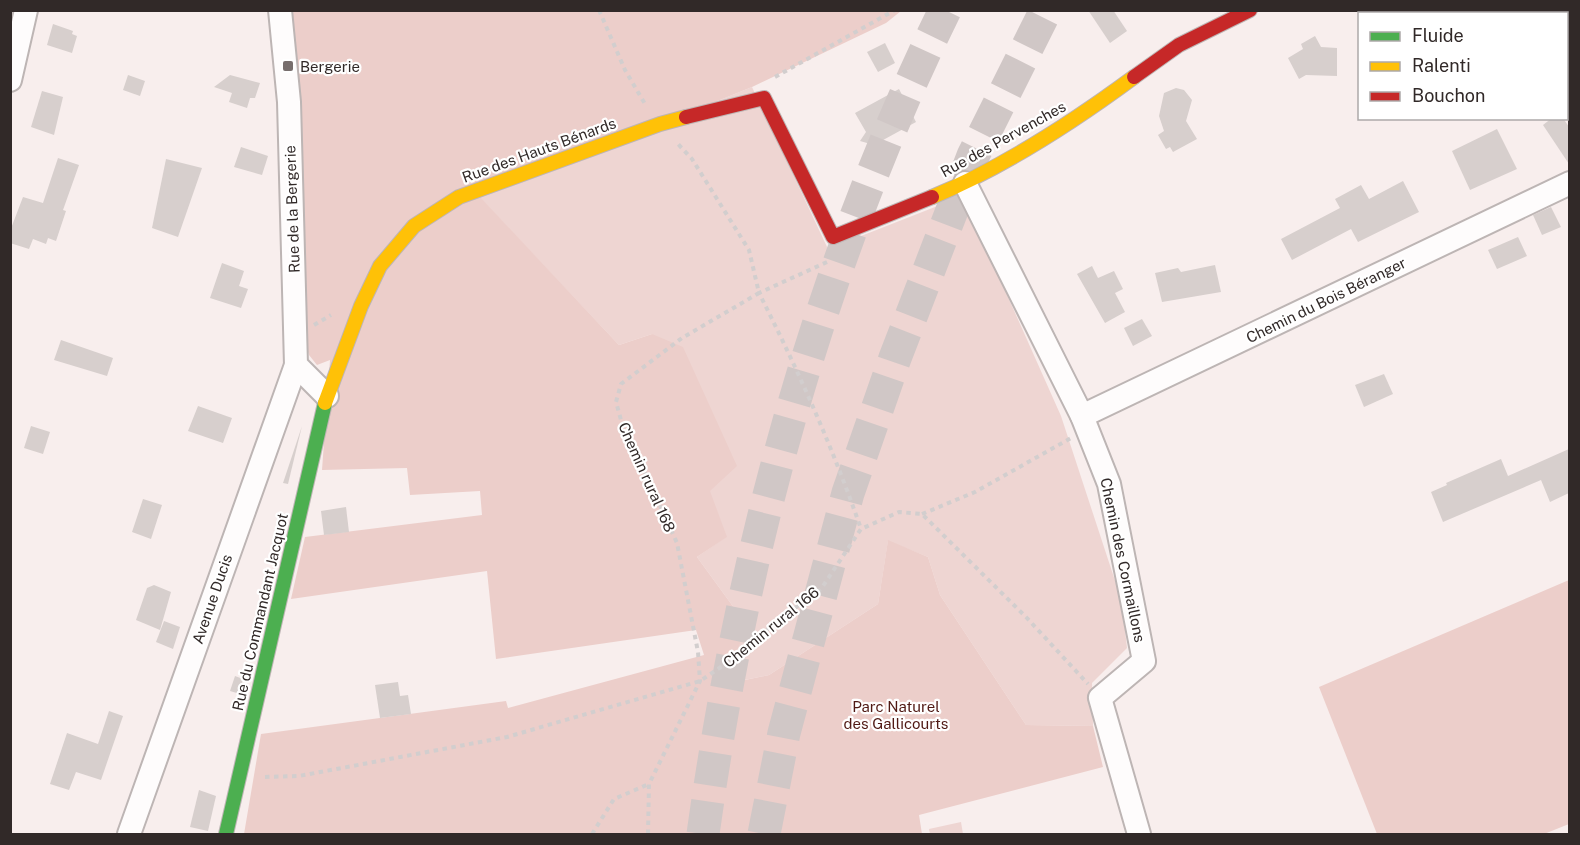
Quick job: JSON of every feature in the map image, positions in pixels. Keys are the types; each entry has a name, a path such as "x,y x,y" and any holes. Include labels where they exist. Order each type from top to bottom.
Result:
{"street":[{"path":"10,80 26,10"},
{"name":"Rue de la Bergerie","path":"280,10 289,102 296,365"},
{"name":"Rue des Pervenches","path":"833,237 965,183 1098,104 1179,45 1250,10"},
{"path":"764,98 833,237"},
{"name":"Rue des Hauts Bénards","path":"327,396 361,306 380,266 414,226 459,197 660,124 764,98"},
{"name":"Chemin des Cormaillons","path":"965,183 1084,422 1109,484 1144,662 1100,698"},
{"name":"Chemin du Bois Béranger","path":"1084,422 1569,183"},
{"path":"296,365 327,396"},
{"name":"Avenue Ducis","path":"129,834 296,365"},
{"name":"Rue du Commandant Jacquot","path":"226,834 327,396"},
{"path":"1100,698 1139,834"}],"path":[{"path":"598,10 625,70 660,124 692,159 749,250 759,293 790,353 838,463 861,529 899,512 922,514 984,488 1084,422"},
{"path":"764,98 763,83 895,10"},
{"name":"Chemin rural 168","path":"700,681 698,652 677,543 621,420 616,402 621,384 682,338 759,293 839,256 833,237"},
{"path":"309,328 339,310"},
{"path":"922,514 1026,617 1100,698"},
{"name":"Chemin rural 166","path":"238,778 299,776 507,737 700,681 746,650 773,624 821,588 861,529"},
{"path":"648,834 649,784 700,681"},
{"path":"592,834 614,799 649,784"}],"shaded area":[{"path":"752,87 828,249 963,196 1061,416 1122,602 1127,648 1092,683 1093,726 1026,725 940,595 928,557 888,541 878,604 769,675 720,685 748,627 697,557 726,537 652,334 619,345 479,197"},
{"path":"961,822 963,834 930,834 929,829"}],"green space":[{"name":"Parc Naturel des Gallicourts","path":"288,11 901,11 886,23 752,87 480,197 619,345 652,334 683,347 737,466 710,491 727,537 697,557 748,627 721,685 769,675 878,604 888,540 928,557 940,595 1026,725 1093,726 1103,767 919,815 922,834 244,834 261,734 506,701 508,708 704,655 696,630 496,659 487,571 291,599 305,537 482,515 480,491 410,495 407,468 322,470 330,360 317,365 309,355 301,331"},
{"path":"1569,580 1569,824 1544,834 1377,834 1319,687"}],"building":[{"path":"1088,10 1113,10 1127,31 1110,43"},
{"path":"53,24 73,31 72,34 77,36 72,53 47,45"},
{"path":"1315,36 1321,47 1337,48 1337,76 1306,75 1299,79 1288,58 1303,49 1301,44"},
{"path":"885,43 895,63 878,72 867,52"},
{"path":"128,75 145,81 140,96 123,90"},
{"path":"230,75 260,83 255,98 250,98 247,108 229,102 232,93 214,87"},
{"path":"1176,88 1184,90 1192,100 1186,121 1197,139 1173,152 1170,147 1166,149 1158,135 1164,131 1159,116 1164,93"},
{"path":"899,89 916,122 874,145 860,141 866,132 855,113"},
{"path":"42,91 63,97 54,135 31,127"},
{"path":"1549,120 1564,120 1569,127 1569,164 1543,125"},
{"path":"1497,129 1517,169 1470,190 1452,151"},
{"path":"241,147 268,156 262,175 234,167"},
{"path":"58,158 79,165 63,210 66,211 56,241 48,238 46,244 33,239 29,249 10,243 10,231 23,197 43,203"},
{"path":"166,159 202,168 178,237 152,228"},
{"path":"1403,181 1419,212 1358,242 1351,229 1292,260 1281,239 1340,208 1335,199 1361,185 1369,199"},
{"path":"1551,207 1561,227 1542,235 1533,215"},
{"path":"1518,237 1527,256 1497,269 1488,250"},
{"path":"222,263 244,271 239,286 248,289 241,308 210,298"},
{"path":"1215,265 1221,292 1162,302 1155,273 1178,268 1181,272"},
{"path":"1092,266 1098,278 1114,271 1123,289 1115,293 1125,312 1105,323 1077,274"},
{"path":"1142,319 1152,336 1133,346 1124,328"},
{"path":"61,340 113,358 107,376 54,360"},
{"path":"1384,374 1393,394 1364,407 1355,385"},
{"path":"198,406 232,418 223,443 188,431"},
{"path":"31,426 50,432 43,454 24,448"},
{"path":"302,426 288,484 283,483"},
{"path":"1569,449 1569,493 1550,502 1541,480 1443,522 1431,492 1447,485 1446,483 1501,459 1508,476"},
{"path":"143,499 162,505 151,539 132,532"},
{"path":"346,507 349,532 324,535 321,511"},
{"path":"154,585 171,592 160,630 136,620 147,588"},
{"path":"164,621 180,627 173,649 156,642"},
{"path":"235,676 243,679 240,694 230,691"},
{"path":"398,682 400,696 408,695 411,714 380,718 375,685"},
{"path":"109,711 123,716 101,780 76,772 69,790 50,784 67,733 98,744"},
{"path":"199,790 216,796 208,831 190,827"}],"tunnel":[{"path":"703,834 719,728 740,623 763,517 791,413 823,309 860,207 900,107 945,10"},
{"path":"764,834 784,733 848,493 895,358 973,156 1046,10"}],"traffic: fast":[{"path":"226,834 325,403"}],"traffic: slow":[{"path":"932,197 1011,158 1087,111 1134,77"},
{"path":"325,403 361,306 380,266 414,226 459,197 660,124 686,117"}],"traffic: jam":[{"path":"1134,77 1179,45 1250,10"},
{"path":"686,117 764,98 833,237 932,197"}],"place":[{"name":"Bergerie","path":"288,66"}]}
